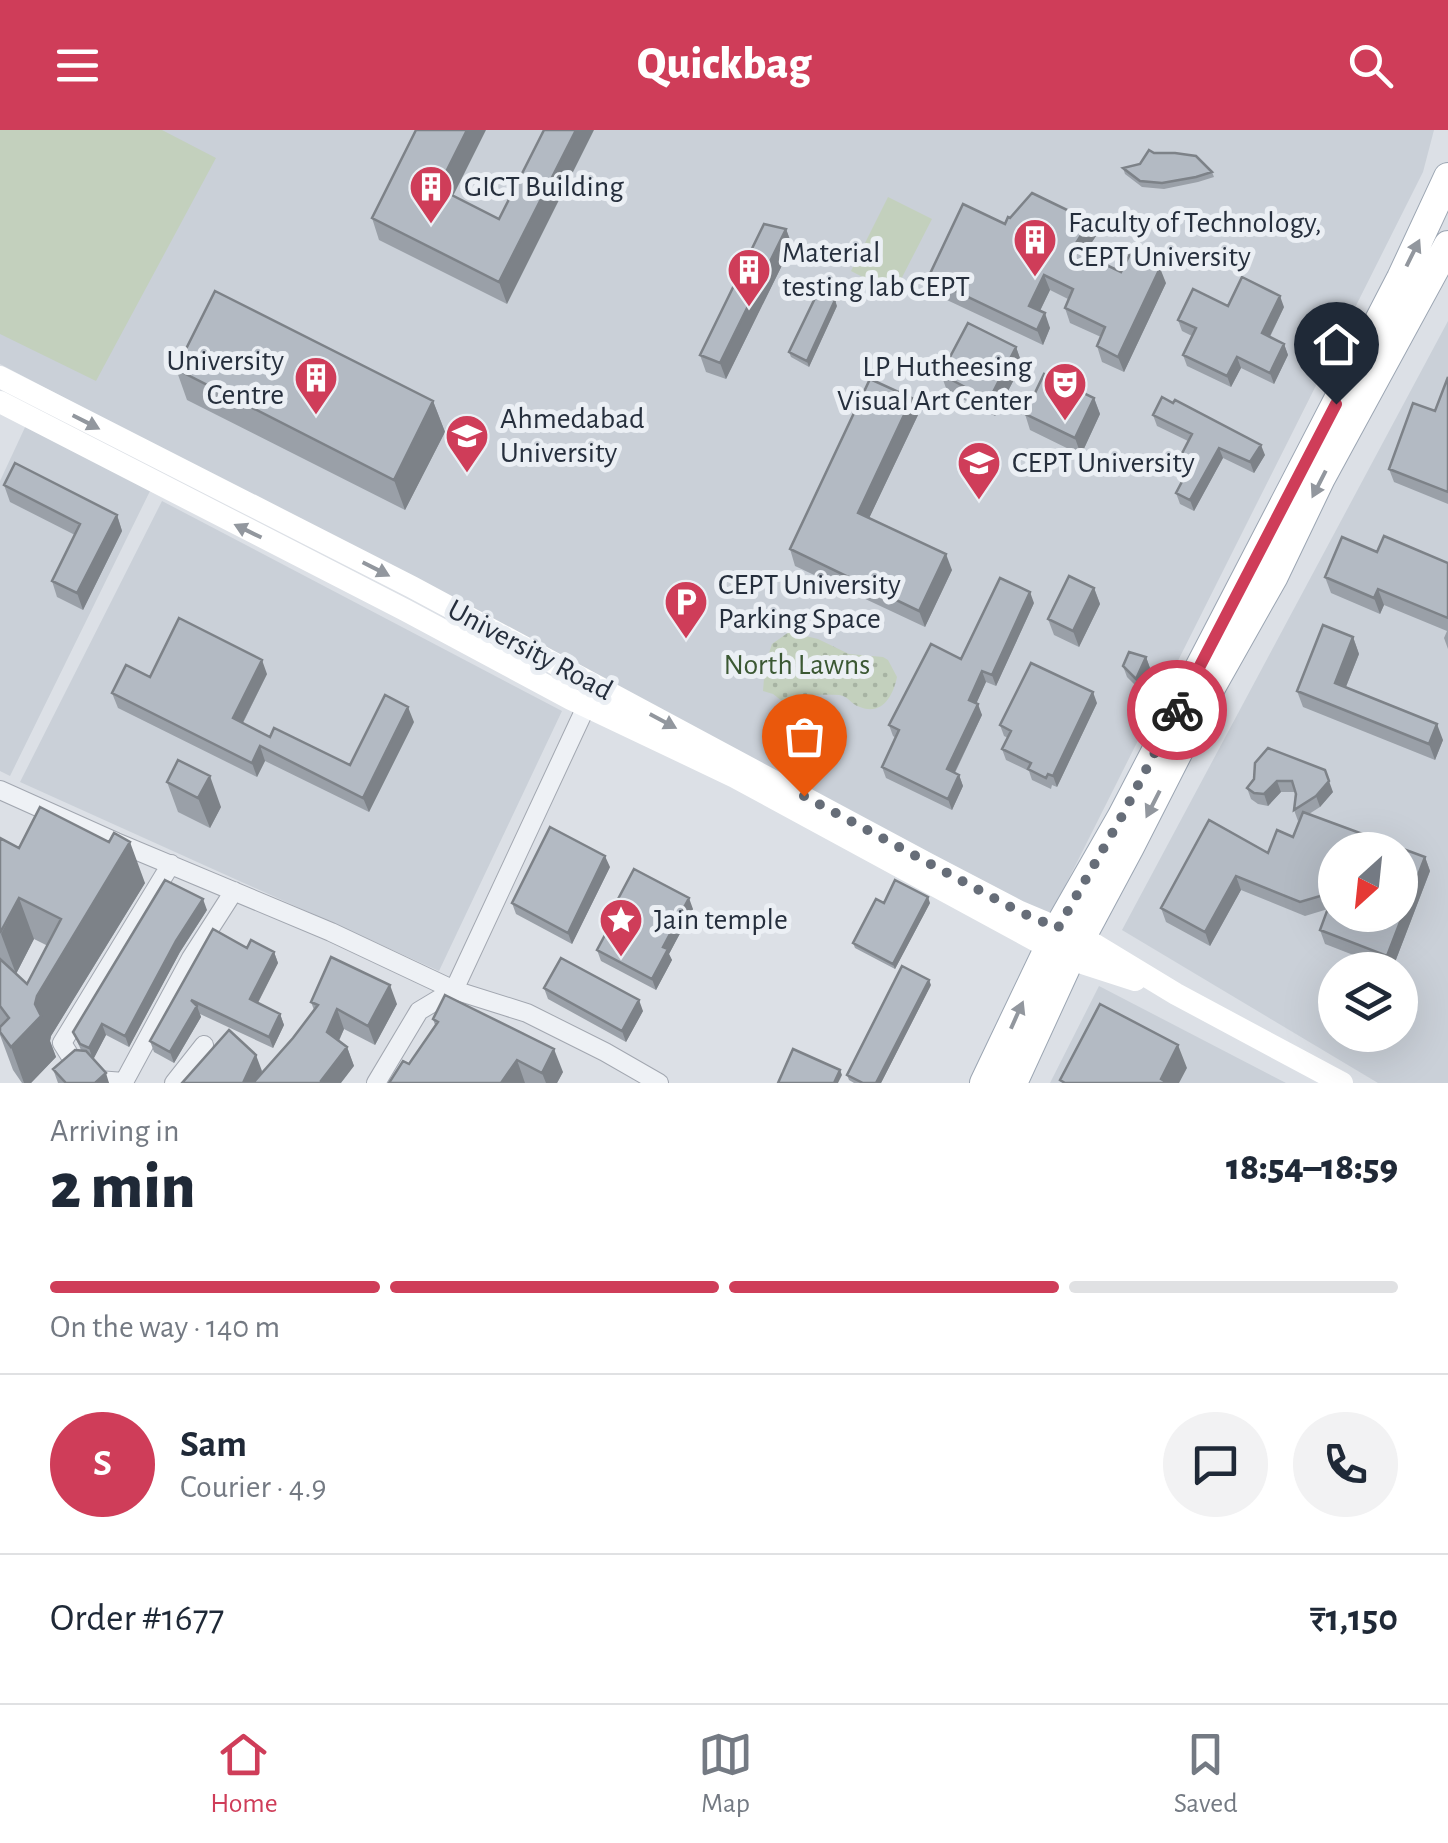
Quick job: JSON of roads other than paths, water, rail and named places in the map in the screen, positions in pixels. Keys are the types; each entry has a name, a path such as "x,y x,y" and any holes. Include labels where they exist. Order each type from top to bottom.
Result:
{"main road":[{"path":"1013,1083 1065,943 1122,816 1400,278 1448,177"},
{"path":"984,1083 1065,943 1130,848 1213,684 1274,576 1321,478 1448,245"}],"street":[{"name":"University Road","path":"0,377 412,587 591,696 735,777 1065,943 1176,994 1342,1083"},
{"name":"University Road","path":"0,402 404,610 591,696"},
{"path":"376,1083 420,1011 454,990 591,696"},
{"path":"0,790 332,932 454,990 526,1013 658,1083"},
{"path":"171,864 62,1043 82,1081 124,1082 191,958 234,891"},
{"path":"174,1083 204,1046"}],"place":[{"name":"GICT Building","path":"431,225"},
{"name":"Faculty of Technology, CEPT University","path":"1035,278"},
{"name":"Material testing lab CEPT","path":"749,308"},
{"name":"University Centre","path":"316,416"},
{"name":"LP Hutheesing Visual Art Center","path":"1065,422"},
{"name":"Ahmedabad University","path":"467,474"},
{"name":"CEPT University","path":"979,501"},
{"name":"CEPT University Parking Space","path":"686,640"},
{"name":"Jain temple","path":"621,958"}],"park label":[{"name":"North Lawns","path":"797,665"}]}
